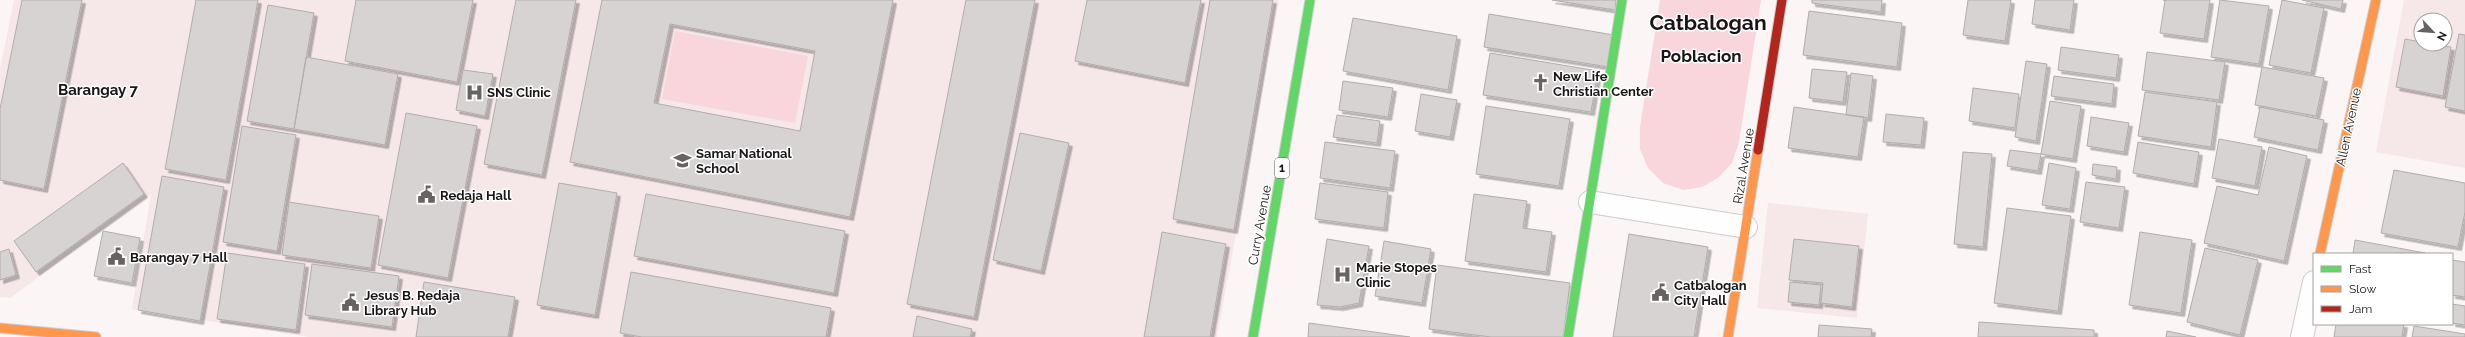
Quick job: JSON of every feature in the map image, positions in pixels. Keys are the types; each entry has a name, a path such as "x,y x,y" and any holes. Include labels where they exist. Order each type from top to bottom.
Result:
{"street":[{"name":"Curry Avenue","path":"1253,337 1310,0"},
{"path":"1568,337 1622,0"},
{"name":"Rizal Avenue","path":"1728,337 1782,0"},
{"name":"Allen Avenue","path":"2320,253 2376,0"},
{"path":"1590,202 1746,227"},
{"path":"2302,337 2313,287"},
{"path":"0,328 29,334 96,337"}],"shaded area":[{"path":"14,0 1279,0 1217,337 310,337 132,309 151,194 10,298 0,297 0,69"},
{"path":"1660,0 1761,0 1739,142 1732,163 1719,177 1702,187 1683,190 1663,183 1648,168 1640,149 1640,127"},
{"path":"2404,0 2465,0 2465,168 2376,152"},
{"path":"675,31 808,56 795,123 662,99"},
{"path":"1768,203 1868,214 1857,318 1757,308"}],"building":[{"path":"22,0 82,0 44,189 0,180 0,109"},
{"path":"196,0 258,0 226,180 165,169"},
{"path":"356,0 473,0 457,82 345,61"},
{"path":"516,0 576,0 542,175 484,164"},
{"path":"602,0 893,0 850,217 570,162","holes":["670,24 815,51 800,131 654,103"]},
{"path":"966,0 1035,0 974,317 907,304"},
{"path":"1087,0 1201,0 1185,83 1075,61"},
{"path":"1210,0 1273,0 1234,230 1173,219"},
{"path":"1552,0 1616,0 1615,10"},
{"path":"1812,0 1882,0 1881,12 1812,3"},
{"path":"1968,0 2011,0 2005,41 1963,35"},
{"path":"2035,0 2074,0 2070,30 2032,24"},
{"path":"2165,0 2210,0 2204,39 2160,33"},
{"path":"2220,0 2269,6 2259,64 2211,57"},
{"path":"2282,0 2324,8 2311,73 2269,65"},
{"path":"2302,0 2343,0 2341,9"},
{"path":"268,5 314,13 294,129 247,121"},
{"path":"1809,11 1902,23 1897,67 1803,55"},
{"path":"1489,14 1614,35 1609,67 1484,47"},
{"path":"1353,18 1457,36 1448,90 1343,71"},
{"path":"2459,34 2465,35 2465,111 2445,107"},
{"path":"2405,39 2413,40 2413,52 2450,52 2443,96 2396,87"},
{"path":"2061,47 2119,55 2116,78 2058,70"},
{"path":"2147,52 2225,62 2219,100 2142,90"},
{"name":"New Life Christian Center","path":"1490,53 1598,71 1591,112 1483,95"},
{"path":"306,57 398,74 385,145 294,129"},
{"path":"2026,61 2047,64 2036,141 2015,137"},
{"path":"2262,67 2324,78 2316,116 2255,105"},
{"path":"1812,69 1847,72 1843,102 1809,98"},
{"name":"SNS Clinic","path":"463,70 493,74 485,116 456,110"},
{"path":"1851,73 1873,76 1868,118 1846,115"},
{"path":"2054,76 2114,84 2112,104 2051,96"},
{"path":"1343,81 1393,88 1388,117 1339,110"},
{"path":"1973,88 2019,94 2015,128 1969,121"},
{"path":"2145,92 2217,102 2211,147 2138,136"},
{"path":"1421,94 1457,100 1450,137 1415,131"},
{"path":"2050,101 2081,106 2073,159 2041,154"},
{"path":"1486,106 1570,119 1559,186 1476,174"},
{"path":"1794,107 1864,117 1858,157 1788,148"},
{"path":"2260,107 2324,120 2318,150 2254,137"},
{"name":"Redaja Hall","path":"406,113 477,126 448,278 378,265"},
{"path":"1886,114 1924,118 1921,145 1883,142"},
{"path":"1337,115 1380,121 1377,143 1333,137"},
{"path":"2091,117 2129,123 2124,152 2087,146"},
{"path":"242,126 296,135 277,251 223,242"},
{"path":"1020,133 1069,143 1041,271 993,260"},
{"path":"2219,139 2262,147 2255,186 2212,178"},
{"path":"1325,142 1395,151 1390,188 1320,178"},
{"path":"2138,142 2199,152 2194,184 2133,173"},
{"path":"2269,147 2307,156 2284,261 2204,243 2217,186 2258,195"},
{"path":"2010,150 2041,154 2038,171 2007,166"},
{"path":"1963,152 1992,154 1983,247 1954,244"},
{"path":"123,163 144,194 36,272 14,241"},
{"path":"2049,163 2076,168 2070,209 2042,205"},
{"path":"2093,164 2117,167 2116,179 2092,175"},
{"path":"2394,170 2465,183 2465,212 2458,247 2381,233"},
{"path":"162,176 224,187 200,321 138,310"},
{"path":"2086,182 2125,187 2119,228 2080,222"},
{"path":"559,183 617,193 595,315 537,305"},
{"path":"1320,183 1388,192 1384,228 1315,219"},
{"path":"646,194 845,231 834,293 634,256"},
{"path":"1474,194 1527,201 1523,228 1552,232 1546,272 1465,261"},
{"path":"289,202 379,216 371,268 282,255"},
{"path":"2007,208 2071,216 2058,311 1994,303"},
{"name":"Barangay 7 Hall","path":"103,231 140,238 132,283 94,276"},
{"path":"1162,232 1226,244 1210,337 1144,337"},
{"path":"2140,232 2192,240 2181,313 2129,305"},
{"name":"Catbalogan City Hall","path":"1629,234 1708,247 1694,337 1613,337"},
{"name":"Marie Stopes Clinic","path":"1327,239 1369,246 1359,303 1340,307 1317,305"},
{"path":"1794,239 1859,246 1852,307 1821,303 1823,283 1789,280"},
{"path":"2355,240 2425,253 2353,253"},
{"path":"1384,241 1431,249 1422,303 1375,296"},
{"path":"2205,248 2258,260 2240,335 2187,322"},
{"path":"9,249 16,275 0,280 0,252"},
{"path":"227,253 305,264 296,330 217,319"},
{"path":"2453,260 2465,262 2465,297 2453,295"},
{"name":"Jesus B. Redaja Library Hub","path":"312,264 399,276 392,327 305,315"},
{"path":"1437,265 1570,283 1563,337 1491,337 1429,329"},
{"path":"631,272 831,308 826,337 642,337 620,333"},
{"path":"424,282 515,297 508,337 416,337"},
{"path":"1790,282 1821,285 1819,305 1788,302"},
{"path":"2453,304 2465,306 2465,325 2453,323"},
{"path":"917,316 972,329 970,337 913,337"},
{"path":"1979,322 2094,330 2094,337 1978,337"},
{"path":"1309,323 1410,337 1308,337"},
{"path":"1819,325 1872,329 1871,337 1818,337"},
{"path":"2336,325 2404,325 2402,337 2334,337"},
{"path":"2414,326 2465,334 2465,337 2412,337"},
{"path":"2167,331 2196,337 2166,337"}],"traffic: fast":[{"path":"1253,337 1310,0"},
{"path":"1568,337 1622,0"}],"traffic: slow":[{"path":"2320,253 2376,0"},
{"path":"1728,337 1758,150"},
{"path":"0,328 96,337"}],"traffic: jam":[{"path":"1758,150 1782,0"}],"place":[{"name":"New Life Christian Center","path":"1540,83"},
{"name":"SNS Clinic","path":"474,92"},
{"name":"Samar National School","path":"683,160"},
{"name":"Redaja Hall","path":"427,195"},
{"name":"Barangay 7 Hall","path":"117,257"},
{"name":"Marie Stopes Clinic","path":"1343,274"},
{"name":"Catbalogan City Hall","path":"1661,292"},
{"name":"Jesus B. Redaja Library Hub","path":"351,302"}],"district":[{"name":"Catbalogan","path":"1708,23"},
{"name":"Poblacion","path":"1701,56"},
{"name":"Barangay 7","path":"98,90"}]}
